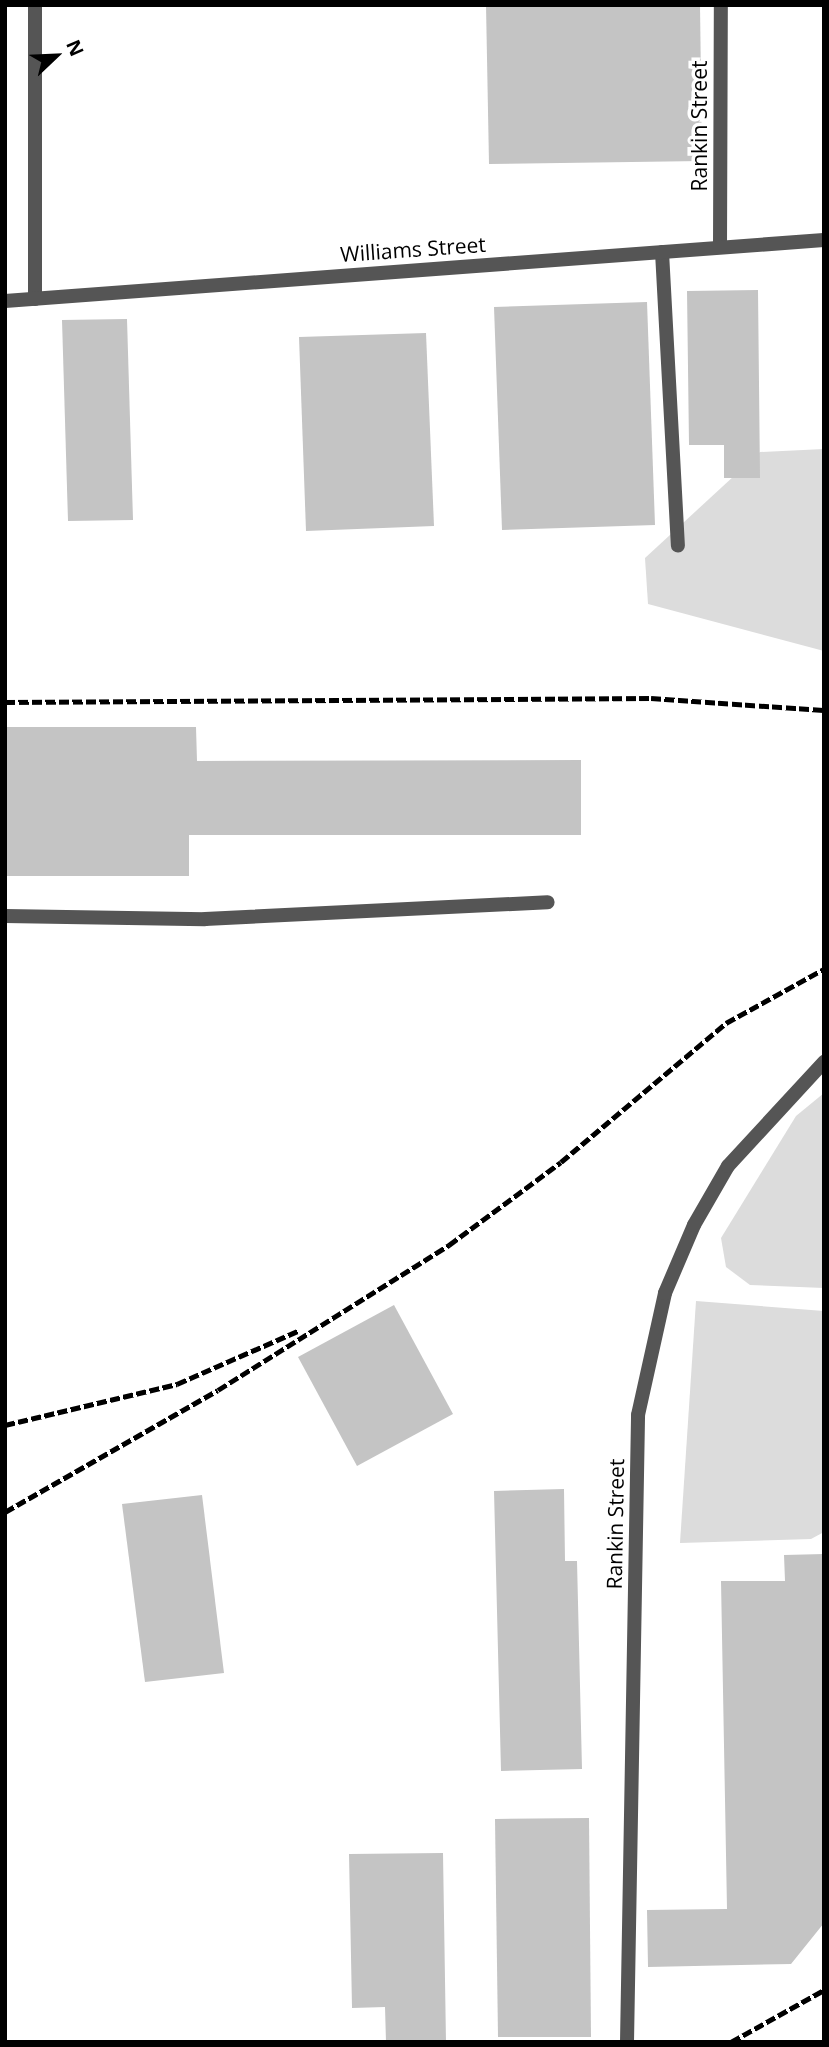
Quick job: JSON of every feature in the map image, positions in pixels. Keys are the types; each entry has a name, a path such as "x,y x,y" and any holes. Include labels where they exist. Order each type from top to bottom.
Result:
{"street":[{"path":"35,5 35,299"},
{"name":"Rankin Street","path":"720,246 721,5"},
{"name":"Williams Street","path":"5,301 824,240"},
{"path":"663,252 677,546"},
{"path":"5,916 205,919 548,902"},
{"name":"Rankin Street","path":"627,2042 638,1415 665,1293 694,1225 728,1166 824,1062"}],"shaded area":[{"path":"824,449 824,651 648,604 645,558 760,452"},
{"path":"824,1093 824,1288 750,1285 726,1267 721,1238 796,1116"},
{"path":"696,1301 824,1311 824,1532 811,1539 680,1543"}],"building":[{"path":"486,5 700,5 702,161 489,164"},
{"path":"758,290 760,478 724,478 724,445 689,445 687,291"},
{"path":"647,302 655,525 502,530 494,307"},
{"path":"127,319 133,520 68,521 62,320"},
{"path":"426,333 434,526 306,531 299,337"},
{"path":"5,727 196,727 197,761 581,760 581,835 189,835 189,876 5,876"},
{"path":"394,1305 453,1414 357,1466 298,1357"},
{"path":"564,1489 565,1561 577,1561 582,1769 501,1771 494,1491"},
{"path":"202,1495 224,1673 145,1682 122,1504"},
{"path":"824,1554 824,1923 791,1964 648,1967 647,1910 727,1909 721,1581 785,1581 784,1555"},
{"path":"589,1818 591,2037 498,2037 495,1819"},
{"path":"443,1853 446,2042 386,2042 385,2007 352,2008 349,1854"}],"railway":[{"path":"5,702 651,698 824,710"},
{"path":"5,1512 218,1390 449,1245 561,1162 726,1023 824,969"},
{"path":"5,1425 177,1384 300,1330"},
{"path":"731,2042 824,1990"}]}
